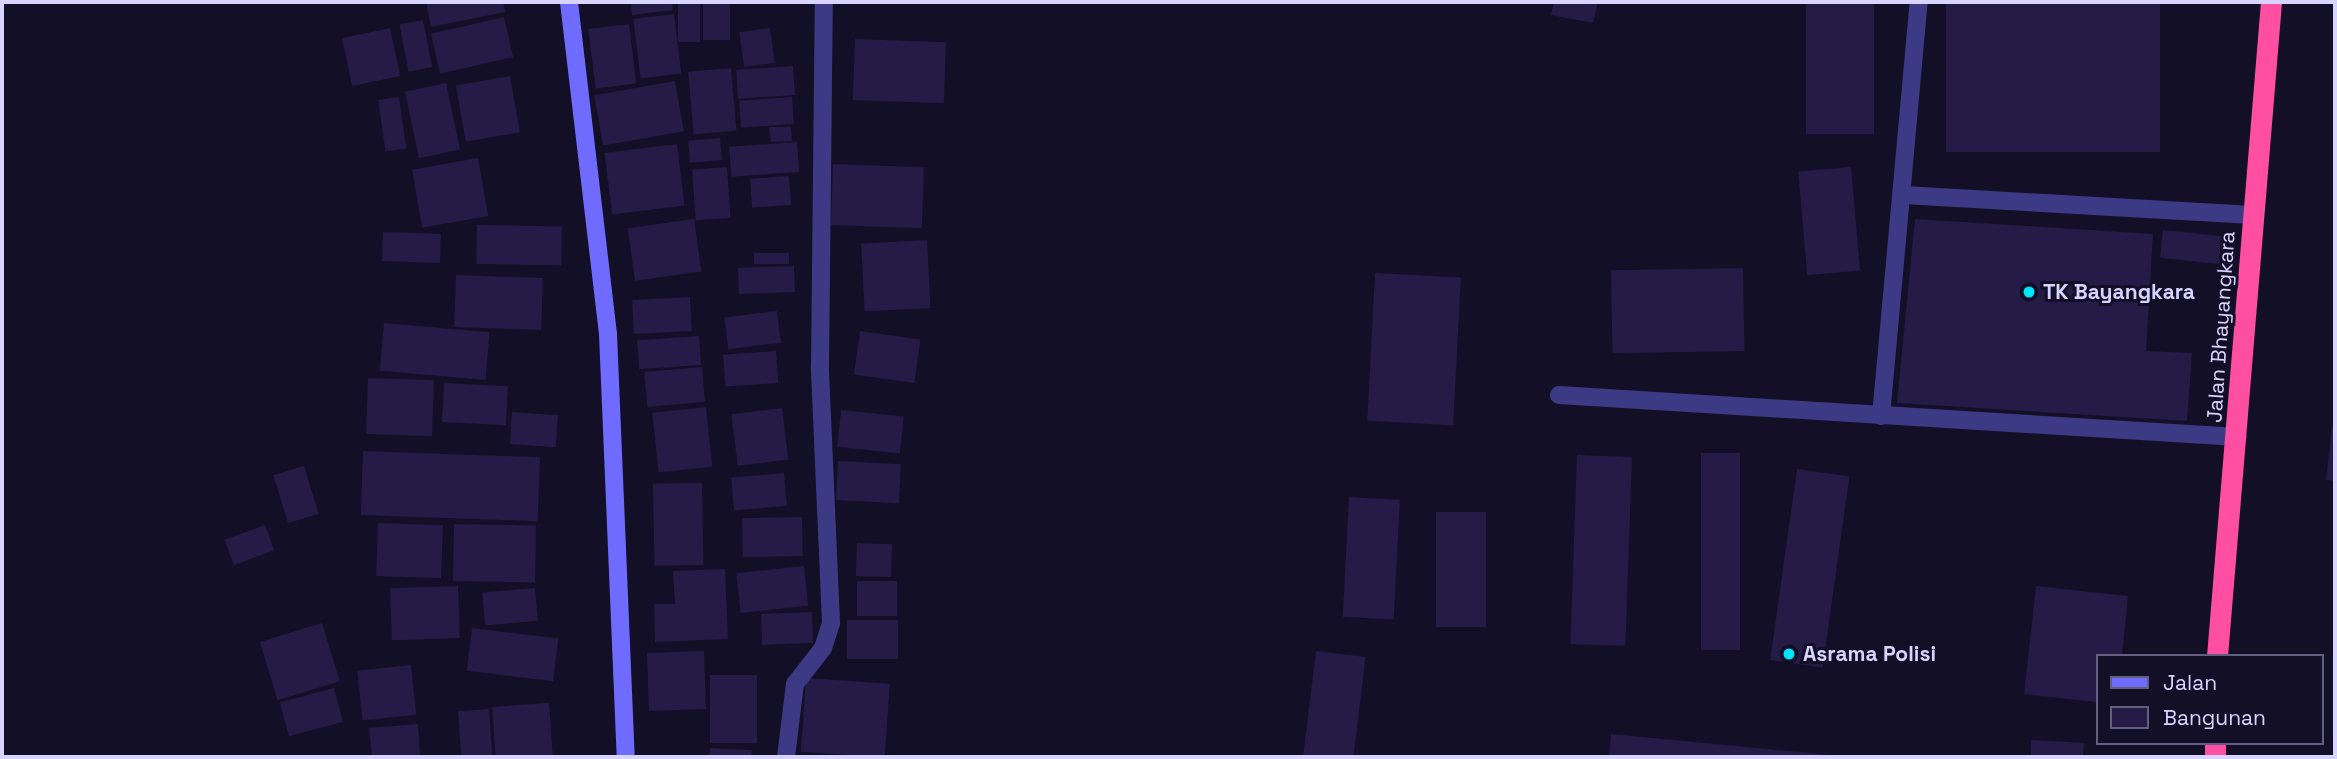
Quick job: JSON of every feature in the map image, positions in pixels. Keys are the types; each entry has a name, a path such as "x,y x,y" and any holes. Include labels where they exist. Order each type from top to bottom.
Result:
{"highway":[{"name":"Jalan Bhayangkara","path":"2217,654 2238,438 2252,215 2271,2"}],"main road":[{"path":"569,2 608,334 626,757"}],"street":[{"path":"786,757 795,684 822,648 831,623 820,366 824,2"},
{"path":"1881,416 1904,195 1919,2"},
{"path":"1904,195 2252,215"},
{"path":"1559,395 2238,438"}],"building":[{"path":"426,2 503,2 505,12 431,27"},
{"path":"631,2 672,2 673,10 632,15"},
{"path":"678,2 700,2 700,42 678,42"},
{"path":"703,2 730,2 730,40 703,40"},
{"path":"1554,2 1598,2 1593,23 1551,15"},
{"path":"1806,2 1874,2 1874,134 1806,134"},
{"path":"1946,2 2160,2 2160,152 1946,152"},
{"path":"674,14 681,74 641,79 633,19"},
{"path":"504,17 513,57 440,74 431,34"},
{"path":"423,20 432,67 409,72 399,25"},
{"path":"629,24 636,84 596,89 588,29"},
{"path":"390,28 400,76 352,86 342,38"},
{"path":"770,28 775,63 744,67 739,32"},
{"path":"855,39 946,42 944,103 853,100"},
{"path":"793,66 795,95 738,99 736,70"},
{"path":"731,68 736,131 694,135 688,72"},
{"path":"510,76 520,132 466,142 456,86"},
{"path":"675,81 684,131 603,145 594,95"},
{"path":"446,83 460,150 419,158 405,92"},
{"path":"399,97 406,148 385,151 378,100"},
{"path":"792,97 794,124 741,128 739,101"},
{"path":"769,127 791,127 792,141 771,142"},
{"path":"720,138 722,160 690,163 688,141"},
{"path":"797,142 799,172 731,177 729,147"},
{"path":"677,144 685,206 612,214 605,153"},
{"path":"478,158 488,216 422,228 412,170"},
{"path":"833,164 924,167 922,228 831,225"},
{"path":"727,167 731,218 696,220 692,169"},
{"path":"1851,167 1860,271 1807,275 1798,172"},
{"path":"789,176 791,205 752,208 750,179"},
{"path":"694,219 701,271 635,281 628,228"},
{"name":"TK Bayangkara","path":"1915,219 2153,234 2146,351 2192,353 2187,421 1897,403"},
{"path":"477,225 562,226 561,265 476,264"},
{"path":"2163,230 2235,238 2232,265 2160,258"},
{"path":"383,232 441,234 440,263 382,261"},
{"path":"927,240 931,308 865,311 861,243"},
{"path":"754,253 789,253 789,264 754,264"},
{"path":"794,266 795,292 739,294 738,268"},
{"path":"1743,268 1744,351 1612,353 1611,270"},
{"path":"1375,273 1461,278 1453,425 1367,421"},
{"path":"456,275 543,278 541,330 454,327"},
{"path":"690,297 692,331 634,334 632,300"},
{"path":"777,311 781,343 728,349 724,317"},
{"path":"384,323 490,332 485,380 380,371"},
{"path":"860,331 920,339 914,383 854,375"},
{"path":"699,336 701,365 639,369 637,340"},
{"path":"776,351 778,383 725,387 723,355"},
{"path":"702,367 705,402 647,407 644,372"},
{"path":"368,378 434,380 432,436 366,434"},
{"path":"444,383 508,386 506,425 442,422"},
{"path":"706,407 712,467 659,472 652,413"},
{"path":"782,408 788,460 738,466 731,414"},
{"path":"841,410 904,417 900,453 837,447"},
{"path":"512,412 558,415 556,447 510,444"},
{"path":"2332,427 2335,428 2335,481 2326,480"},
{"path":"363,451 540,457 538,521 361,515"},
{"path":"1701,453 1740,453 1740,650 1701,650"},
{"path":"1577,455 1632,457 1625,646 1570,644"},
{"path":"838,461 901,464 899,503 836,500"},
{"path":"304,466 319,514 288,523 273,475"},
{"path":"1797,469 1849,476 1823,667 1770,660"},
{"path":"784,473 787,506 734,510 731,478"},
{"path":"702,483 703,565 654,566 653,484"},
{"path":"1349,497 1400,500 1394,620 1343,617"},
{"path":"1436,512 1486,512 1486,627 1436,627"},
{"path":"802,517 803,556 743,557 742,518"},
{"path":"378,523 443,525 441,578 376,576"},
{"path":"454,524 536,525 535,582 453,581"},
{"path":"265,525 274,550 234,565 225,540"},
{"path":"857,543 892,544 891,577 856,576"},
{"path":"804,566 808,606 741,613 736,573"},
{"path":"725,569 728,639 655,642 654,604 675,604 673,571"},
{"path":"857,581 897,581 897,616 857,616"},
{"path":"458,586 460,638 392,640 390,588"},
{"path":"2036,586 2128,596 2122,654 2096,654 2096,702 2024,694"},
{"path":"535,588 538,621 485,625 482,593"},
{"path":"812,612 813,643 762,645 761,614"},
{"path":"847,620 898,620 898,659 847,659"},
{"path":"322,623 340,681 278,700 260,642"},
{"path":"472,628 558,639 553,681 467,671"},
{"path":"704,651 706,709 649,711 647,653"},
{"path":"1316,651 1366,657 1353,757 1303,757"},
{"path":"411,665 416,715 363,720 357,671"},
{"path":"710,675 757,675 757,743 710,743"},
{"path":"806,678 890,684 885,757 801,752"},
{"path":"334,688 343,722 289,736 280,702"},
{"path":"549,703 553,757 496,757 492,707"},
{"path":"489,709 492,757 461,757 458,711"},
{"path":"418,724 420,757 372,757 369,728"},
{"path":"1611,734 1830,755 1830,757 1609,757"},
{"path":"2031,740 2084,743 2083,757 2031,757"},
{"path":"710,748 752,750 751,757 709,757"}],"place":[{"name":"TK Bayangkara","path":"2029,292"},
{"name":"Asrama Polisi","path":"1789,654"}]}
